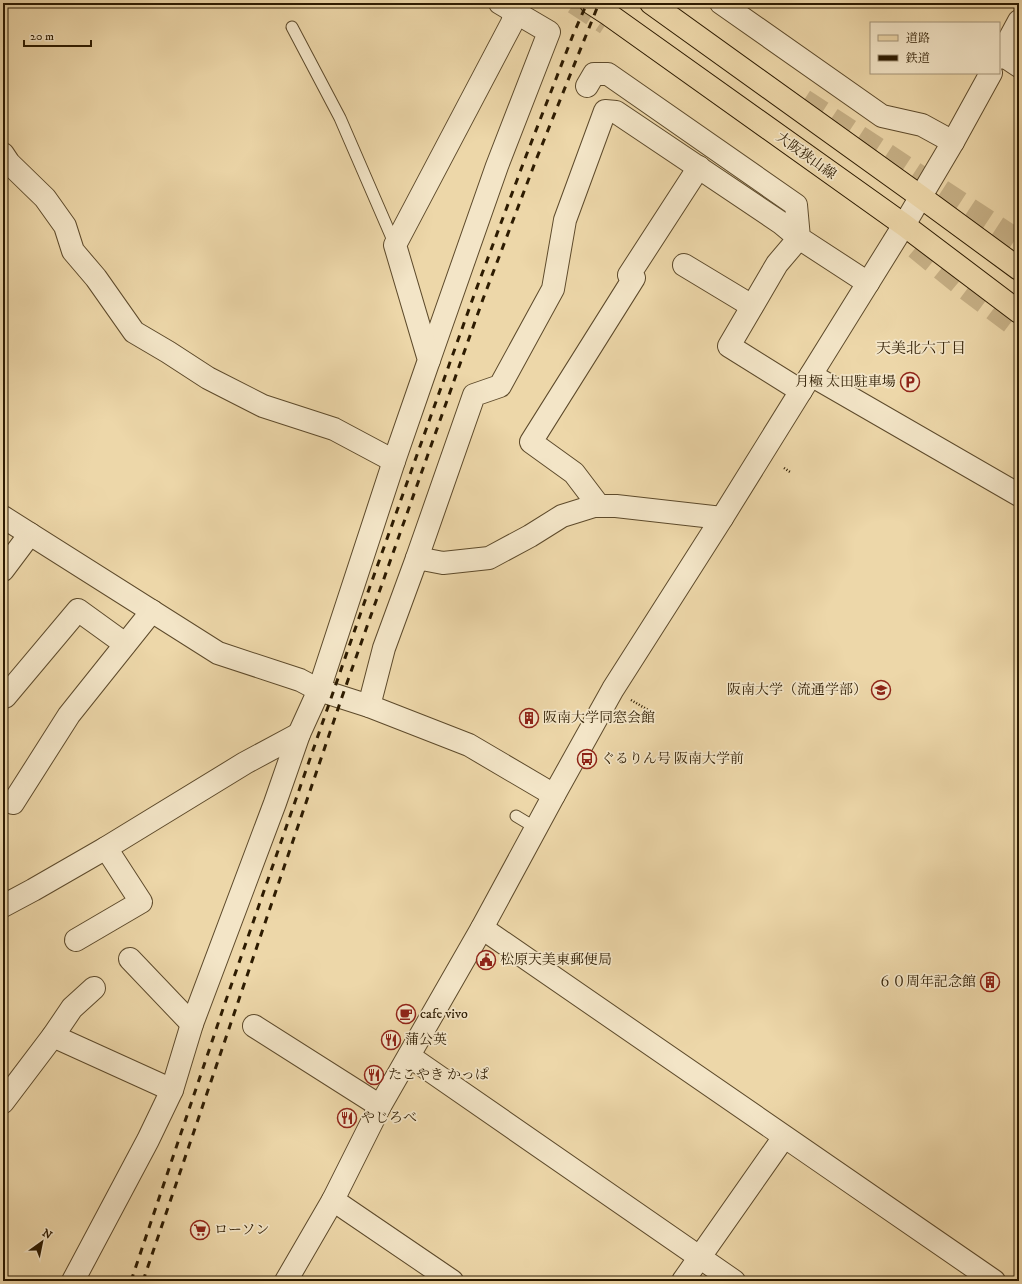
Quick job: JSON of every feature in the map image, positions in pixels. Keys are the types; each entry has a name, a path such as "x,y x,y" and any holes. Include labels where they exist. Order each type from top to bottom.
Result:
{"main road":[{"name":"大阪狭山線","path":"591,3 904,225 1019,312"},
{"path":"651,3 921,197 1019,270"}],"street":[{"path":"721,3 882,116 922,125 953,142"},
{"path":"429,360 395,245 512,24 507,7"},
{"path":"74,1281 148,1140 172,1090 192,1024 300,734 320,690 394,461 429,360 497,166 549,32 507,7"},
{"path":"1000,57 1019,22"},
{"path":"1000,63 1019,66"},
{"path":"587,86 594,74 608,74 796,205 799,238 778,264 729,346 806,383 1019,495"},
{"path":"286,1281 333,1200 380,1106 482,928 554,795 614,689 904,225 953,142 990,74"},
{"path":"369,706 384,648 474,395 500,386 553,289 565,220 605,111 616,112 781,223 799,238 868,283"},
{"path":"3,154 9,163 46,198 65,226 73,251 96,278 134,332 208,378 263,406 334,429 394,461"},
{"path":"599,506 574,473 530,442 634,278 629,275 699,167"},
{"path":"684,265 752,306"},
{"path":"417,558 443,563 489,558 530,536 562,516 594,506 616,506 722,518"},
{"path":"3,517 218,653 300,680 320,690 369,706 469,745 554,795"},
{"path":"3,570 30,534"},
{"path":"3,696 5,698 78,610 125,644"},
{"path":"13,803 69,715 152,611"},
{"path":"3,906 34,890 106,848 245,763 300,734"},
{"path":"76,940 141,902 106,848"},
{"path":"482,928 994,1281"},
{"path":"130,959 192,1024"},
{"path":"3,1102 53,1036 72,1008 94,988"},
{"path":"254,1026 380,1106"},
{"path":"53,1036 172,1090"},
{"path":"409,1056 734,1281"},
{"path":"683,1281 784,1137"},
{"path":"333,1200 452,1281"}],"lane":[{"path":"292,27 340,118 395,245"},
{"path":"516,816 536,828"}],"path":[{"path":"784,468 790,472"},
{"path":"628,698 655,714"}],"tunnel":[{"path":"574,3 606,24"},
{"path":"804,100 1019,241"},
{"path":"890,227 963,287 1019,329"}],"railway":[{"path":"131,1281 225,1003 368,592 473,298 526,156 587,3"},
{"path":"143,1281 342,697 483,299 536,160 599,3"}],"place":[{"name":"月極 太田駐車場","path":"910,382"},
{"name":"阪南大学（流通学部）","path":"881,690"},
{"name":"阪南大学同窓会館","path":"529,718"},
{"name":"ぐるりん号 阪南大学前","path":"587,759"},
{"name":"松原天美東郵便局","path":"486,960"},
{"name":"６０周年記念館","path":"990,982"},
{"name":"cafe vivo","path":"406,1014"},
{"name":"蒲公英","path":"391,1040"},
{"name":"たこやき かっぱ","path":"374,1075"},
{"name":"やじろべ","path":"347,1118"},
{"name":"ローソン","path":"200,1230"}],"district":[{"name":"天美北六丁目","path":"921,348"}]}
